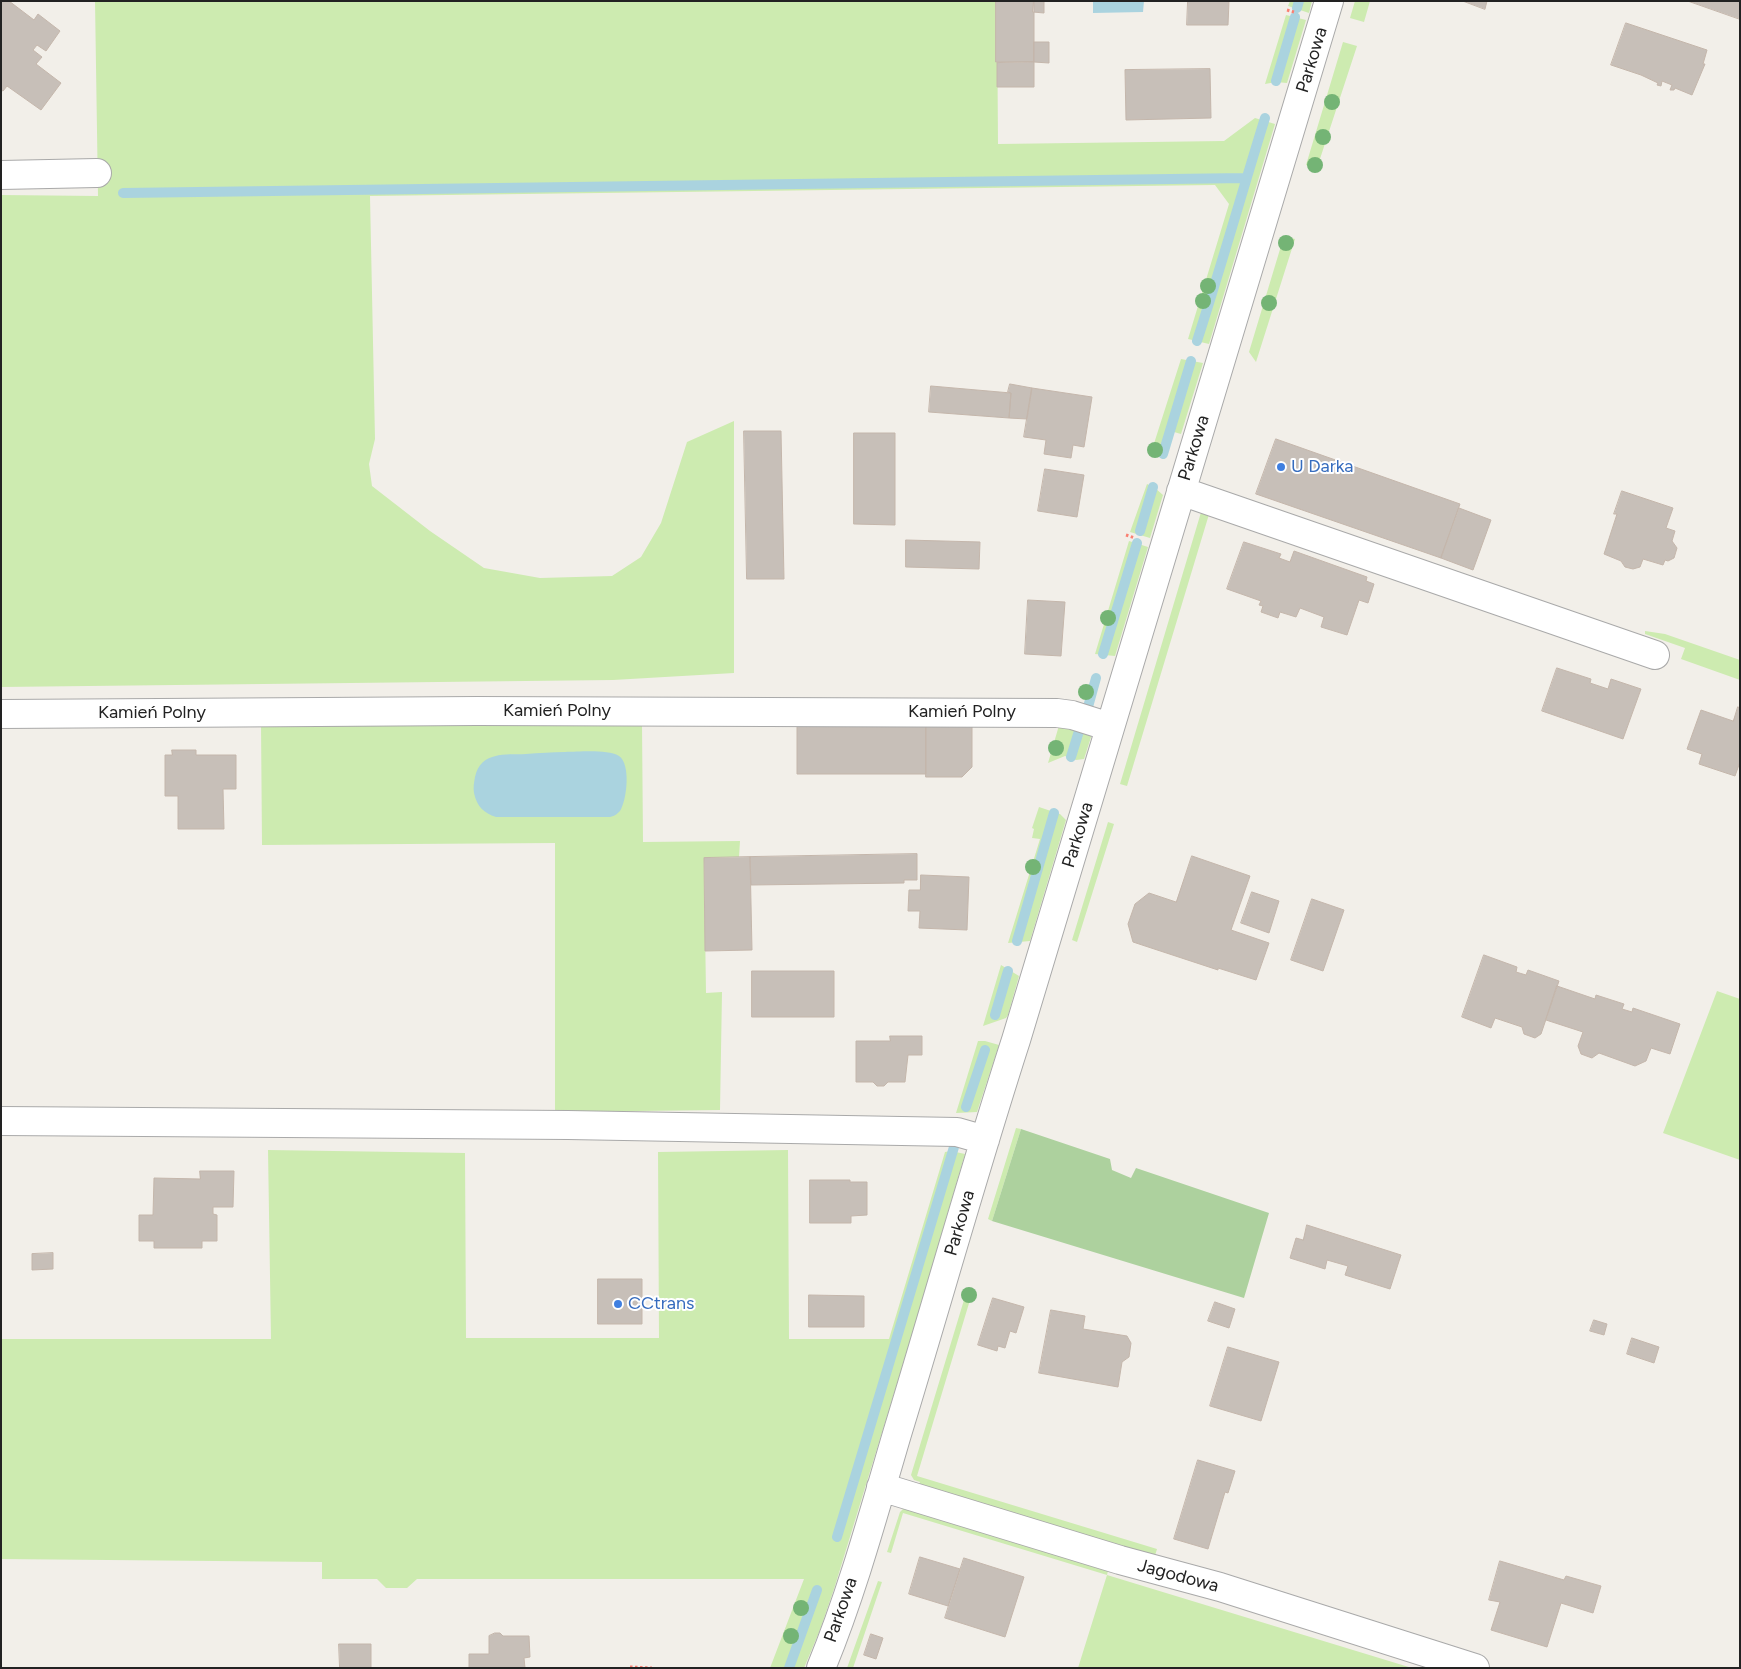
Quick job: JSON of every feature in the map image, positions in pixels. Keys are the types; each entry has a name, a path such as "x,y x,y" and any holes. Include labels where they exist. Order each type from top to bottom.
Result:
{"street":[{"name":"Parkowa","path":"820,1668 844,1606 881,1487 984,1140 1016,1040 1329,1"},
{"path":"1,175 97,173"},
{"path":"1181,491 1655,656"},
{"name":"Kamień Polny","path":"1,714 261,714 477,711 1057,713 1072,715 1110,727"},
{"path":"1,1121 568,1125 957,1132 984,1140"},
{"name":"Jagodowa","path":"881,1487 1120,1560 1228,1589 1475,1668"}],"path":[{"path":"630,1667 652,1668"}],"green space":[{"path":"95,1 997,1 998,144 1224,141 1255,118 1275,124 1209,344 1188,339 1229,204 1215,185 370,196 375,439 369,464 372,486 430,531 484,568 540,578 612,576 641,557 661,523 687,442 734,421 734,673 613,680 1,687 1,195 98,196"},
{"path":"1290,1 1312,1 1309,13 1288,6"},
{"path":"1355,1 1370,1 1364,22 1350,18"},
{"path":"1286,15 1306,20 1287,83 1265,84"},
{"path":"1343,42 1357,46 1317,168 1306,165"},
{"path":"1284,236 1295,239 1256,362 1249,352"},
{"path":"1181,359 1203,363 1181,434 1174,432 1167,454 1150,456"},
{"path":"1147,484 1163,495 1150,538 1130,532"},
{"path":"1202,509 1210,511 1127,786 1120,784"},
{"path":"1129,541 1148,547 1115,656 1095,654"},
{"path":"1645,631 1665,634 1740,660 1740,680 1681,659 1685,648 1645,634"},
{"path":"1060,722 1092,734 1084,759 1076,760 1065,756 1048,763"},
{"path":"261,724 642,724 643,842 740,841 739,857 704,858 706,993 722,992 720,1110 555,1112 555,843 262,845"},
{"path":"1039,807 1060,814 1066,820 1030,941 1008,943 1040,839 1032,838 1034,829 1032,828"},
{"path":"1108,822 1114,824 1077,942 1072,940"},
{"path":"1001,965 1019,976 1008,1015 1006,1018 983,1026"},
{"path":"1717,991 1740,999 1740,1160 1663,1133"},
{"path":"978,1041 999,1045 977,1112 956,1113"},
{"path":"1016,1128 1021,1129 992,1221 988,1219"},
{"path":"1021,1129 1110,1159 1112,1170 1131,1178 1136,1168 1269,1213 1244,1298 992,1221"},
{"path":"268,1150 465,1153 466,1338 659,1338 658,1152 788,1150 789,1339 889,1339 945,1152 951,1151 965,1154 834,1589 804,1668 770,1668 804,1579 417,1579 407,1588 386,1588 377,1579 322,1579 322,1562 1,1559 1,1339 271,1339"},
{"path":"967,1290 973,1290 917,1476 1157,1549 1154,1559 918,1488 920,1482 914,1480 911,1475"},
{"path":"903,1509 1109,1566 1107,1575 903,1513 891,1553 887,1552 900,1512"},
{"path":"1107,1575 1412,1668 1078,1668"},
{"path":"878,1581 882,1582 853,1668 847,1668"}],"water":[{"path":"1093,1 1144,1 1143,12 1093,13"},
{"path":"607,752 619,756 623,760 627,782 626,791 622,806 617,814 610,817 496,817 488,814 479,806 474,791 475,777 478,769 488,759 502,755"}],"building":[{"path":"1,1 9,1 34,20 38,14 60,31 46,51 37,45 33,50 42,57 36,64 61,83 41,110 7,86 3,91 1,90"},
{"path":"996,1 1034,1 1034,62 996,62"},
{"path":"1034,1 1044,1 1044,13 1033,12"},
{"path":"1188,1 1229,1 1228,25 1187,25"},
{"path":"1463,1 1487,1 1485,9"},
{"path":"1688,1 1740,1 1740,19"},
{"path":"1626,23 1707,50 1703,64 1705,64 1692,95 1675,88 1670,90 1672,85 1662,81 1661,86 1657,85 1658,83 1641,75 1611,65"},
{"path":"1034,42 1049,42 1049,63 1034,62"},
{"path":"1034,62 1034,87 997,87 997,63"},
{"path":"1210,69 1211,118 1126,120 1125,70"},
{"path":"1010,384 1032,388 1027,419 1009,418 1011,393 1008,392"},
{"path":"931,386 1011,393 1009,418 929,412"},
{"path":"1032,388 1092,397 1084,447 1073,445 1071,458 1044,454 1046,440 1024,437"},
{"path":"744,431 781,431 784,579 747,579"},
{"path":"854,433 895,433 895,525 854,524"},
{"path":"1276,439 1460,504 1441,558 1256,494"},
{"path":"1045,469 1084,475 1077,517 1038,511"},
{"path":"1622,491 1673,508 1666,528 1675,531 1672,541 1677,548 1674,558 1668,561 1665,560 1663,565 1643,559 1640,567 1633,569 1625,567 1621,561 1604,554 1617,514 1614,514"},
{"path":"1459,508 1491,520 1473,570 1441,558"},
{"path":"906,540 980,542 979,569 906,567"},
{"path":"1244,542 1281,554 1279,558 1290,562 1294,551 1367,577 1366,581 1374,584 1368,603 1359,600 1347,635 1321,627 1324,617 1300,608 1296,617 1280,612 1278,618 1261,612 1263,606 1259,605 1261,601 1227,589"},
{"path":"1028,600 1065,602 1061,656 1025,654"},
{"path":"1557,668 1591,679 1590,683 1608,689 1611,679 1641,689 1623,739 1542,711"},
{"path":"1738,707 1740,708 1740,762 1735,776 1699,764 1702,754 1687,749 1701,710 1733,721"},
{"path":"926,724 972,724 972,767 962,777 926,777"},
{"path":"926,724 926,774 797,774 797,725"},
{"path":"172,750 196,750 196,755 236,755 236,789 223,789 224,829 178,829 178,796 165,796 165,755 172,755"},
{"path":"917,854 917,880 904,880 904,883 751,885 750,857"},
{"path":"1192,856 1250,876 1231,930 1269,943 1256,980 1218,968 1218,970 1133,942 1128,924 1135,904 1149,893 1176,902"},
{"path":"750,857 752,950 705,951 704,858"},
{"path":"921,875 969,877 967,930 919,928 920,911 908,911 909,890 920,890"},
{"path":"1252,892 1279,901 1269,933 1241,923"},
{"path":"1312,899 1344,910 1323,971 1291,960"},
{"path":"1484,955 1517,967 1516,972 1526,975 1528,970 1559,981 1541,1034 1535,1038 1524,1034 1522,1027 1495,1018 1491,1028 1462,1017"},
{"path":"752,971 834,971 834,1017 752,1017"},
{"path":"1557,986 1595,999 1596,995 1624,1004 1622,1009 1632,1012 1633,1008 1680,1024 1670,1054 1651,1048 1646,1061 1635,1066 1599,1053 1592,1058 1581,1054 1578,1046 1583,1032 1546,1020"},
{"path":"890,1036 922,1036 922,1055 908,1055 905,1082 888,1082 884,1086 877,1086 873,1082 856,1082 856,1041 890,1041"},
{"path":"200,1171 234,1171 233,1207 213,1207 213,1214 217,1215 217,1241 202,1241 202,1248 154,1248 154,1241 139,1241 139,1215 153,1215 154,1178 200,1179"},
{"path":"810,1180 867,1182 867,1215 851,1216 851,1223 810,1223"},
{"path":"1307,1225 1401,1255 1390,1289 1345,1275 1348,1266 1327,1260 1325,1269 1290,1258 1296,1238 1303,1240"},
{"path":"53,1253 53,1269 32,1270 32,1254"},
{"path":"598,1279 642,1279 642,1324 598,1324"},
{"path":"809,1295 864,1296 864,1327 809,1327"},
{"path":"993,1298 1024,1307 1016,1333 1010,1331 1005,1348 998,1346 997,1351 978,1345"},
{"path":"1215,1302 1235,1309 1229,1328 1208,1321"},
{"path":"1051,1310 1085,1316 1083,1329 1127,1336 1131,1343 1129,1357 1122,1362 1118,1387 1039,1373"},
{"path":"1594,1320 1607,1324 1604,1335 1590,1331"},
{"path":"1632,1338 1659,1347 1654,1363 1627,1354"},
{"path":"1228,1347 1279,1362 1261,1421 1210,1406"},
{"path":"1198,1460 1235,1471 1228,1493 1225,1492 1208,1549 1174,1539"},
{"path":"920,1557 960,1569 948,1606 909,1594"},
{"path":"964,1558 1024,1577 1005,1637 945,1618"},
{"path":"1500,1561 1564,1580 1566,1576 1601,1586 1593,1613 1561,1603 1547,1647 1491,1630 1500,1602 1489,1600"},
{"path":"500,1633 503,1636 529,1636 530,1657 524,1658 525,1668 469,1668 469,1654 489,1654 489,1636"},
{"path":"871,1634 883,1638 876,1659 864,1655"},
{"path":"339,1644 371,1644 371,1668 340,1668"}],"waterway":[{"path":"1297,8 1299,1"},
{"path":"1276,81 1295,17"},
{"path":"1197,341 1265,118"},
{"path":"123,193 1246,178"},
{"path":"1163,454 1191,361"},
{"path":"1140,531 1153,487"},
{"path":"1103,654 1137,543"},
{"path":"1088,707 1096,678"},
{"path":"1071,757 1079,731"},
{"path":"1017,941 1054,813"},
{"path":"995,1015 1008,971"},
{"path":"966,1107 985,1050"},
{"path":"837,1537 954,1147"},
{"path":"789,1668 817,1590"}],"place":[{"name":"U Darka","path":"1281,467"},
{"name":"CCtrans","path":"618,1304"}]}
